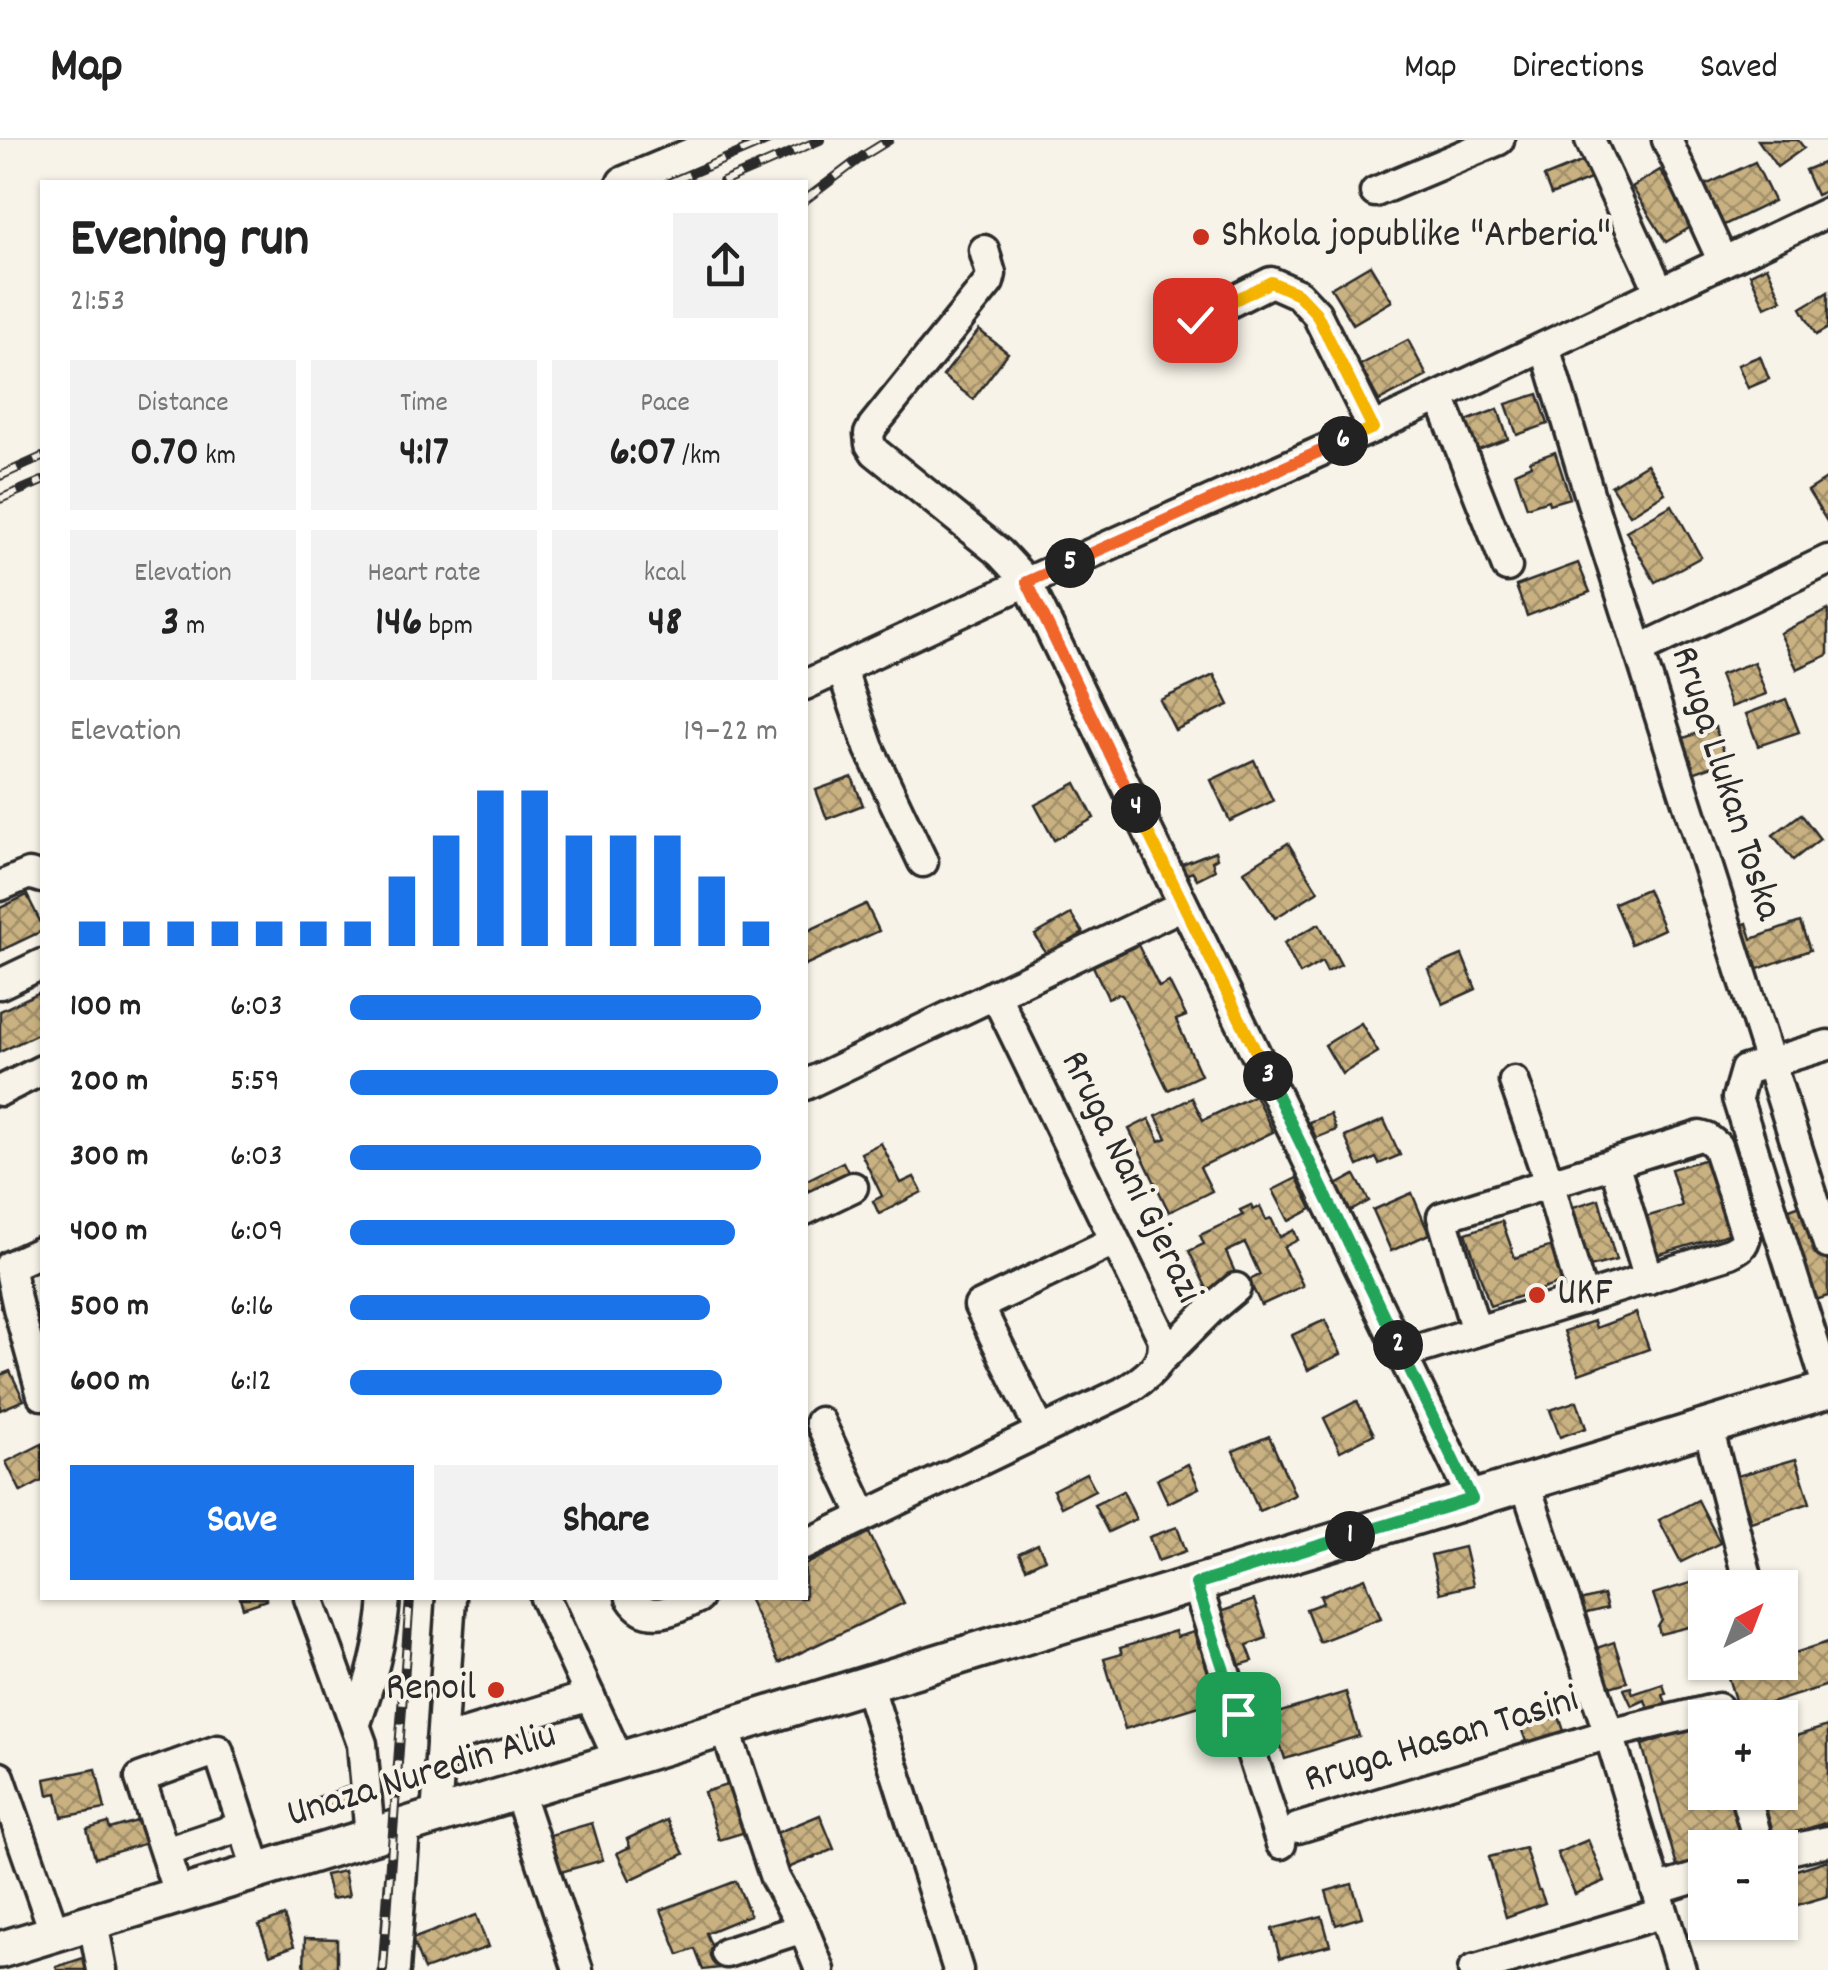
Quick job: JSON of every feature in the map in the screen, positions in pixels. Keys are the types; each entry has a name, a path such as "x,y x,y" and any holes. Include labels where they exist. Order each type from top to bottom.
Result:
{"main road":[{"name":"Unaza Nuredin Aliu","path":"0,1950 1828,1389"}],"street":[{"path":"627,180 690,152 729,140"},
{"path":"1375,192 1500,140"},
{"path":"1590,140 1660,292"},
{"path":"1667,140 1723,262"},
{"path":"808,684 1373,428 1828,212"},
{"path":"984,250 991,274 989,282 874,426 869,434 870,444 888,464 1008,560 1027,582 1472,1499"},
{"path":"1195,320 1271,282 1298,294 1316,313 1373,428"},
{"name":"Rruga Llukan Toska","path":"1545,347 1828,1244"},
{"path":"1440,396 1507,567"},
{"path":"1638,650 1828,560"},
{"path":"842,668 869,748 923,862"},
{"path":"0,886 30,874 40,877"},
{"path":"808,1084 1182,905"},
{"path":"0,984 40,965"},
{"name":"Rruga Nani Gjerazi","path":"808,1544 1140,1382 1161,1360 1162,1338 995,994"},
{"path":"1828,1045 1745,1070 1738,1098 1828,1389"},
{"path":"0,1091 40,1071"},
{"path":"1514,1081 1584,1298"},
{"path":"1403,1354 1476,1332 1584,1298 1648,1279 1730,1253 1744,1243 1746,1235 1717,1146 1700,1136 1442,1217 1476,1332"},
{"path":"1614,1163 1648,1279"},
{"path":"808,1209 854,1187"},
{"path":"1040,1430 979,1306 1114,1241"},
{"path":"40,1252 9,1266 40,1389"},
{"path":"1161,1360 1210,1308 1236,1288"},
{"path":"820,1422 864,1516"},
{"path":"1708,1427 1745,1570"},
{"name":"Rruga Hasan Tasini","path":"1525,1483 1609,1734 1681,1970"},
{"name":"Rruga Hasan Tasini","path":"1196,1584 1290,1836 1609,1734 1688,1715"},
{"path":"311,1600 362,1744 370,1838"},
{"path":"356,1723 381,1642 385,1600"},
{"path":"395,1970 420,1822 441,1742 450,1600"},
{"path":"546,1600 619,1760"},
{"path":"632,1600 650,1613 672,1610 694,1600"},
{"path":"868,1684 958,1970"},
{"path":"441,1742 590,1696"},
{"path":"726,1727 775,1878 803,1928 820,1970"},
{"path":"179,1896 140,1778 218,1750 258,1872"},
{"path":"0,1776 55,1934"},
{"path":"518,1791 578,1970"},
{"path":"165,1852 243,1826"},
{"path":"1798,1848 1828,1840"},
{"path":"1473,1970 1660,1901 1688,1885"},
{"path":"92,1922 102,1970"},
{"path":"726,1953 803,1928"}],"building":[{"path":"1758,140 1798,140 1804,148 1777,167"},
{"path":"1586,160 1593,178 1551,195 1544,177"},
{"path":"1755,162 1774,201 1722,226 1703,186"},
{"path":"1825,162 1828,190 1816,195 1805,170"},
{"path":"1660,170 1694,225 1666,242 1632,187"},
{"path":"1370,265 1392,301 1353,324 1331,288"},
{"path":"1767,266 1782,300 1765,307 1750,274"},
{"path":"1828,292 1828,328 1816,335 1801,308"},
{"path":"979,330 1008,353 973,399 943,376"},
{"path":"1408,340 1427,376 1379,401 1360,365"},
{"path":"1760,356 1769,379 1748,388 1738,365"},
{"path":"1538,394 1548,424 1517,435 1506,404"},
{"path":"1498,409 1508,439 1473,452 1461,423"},
{"path":"1555,452 1570,498 1527,507 1515,472 1531,465 1530,461"},
{"path":"1647,464 1665,493 1630,515 1611,486"},
{"path":"1828,478 1828,523 1808,491"},
{"path":"1672,505 1701,557 1655,582 1626,531"},
{"path":"1578,563 1590,592 1527,616 1516,586"},
{"path":"1828,610 1828,655 1797,669 1780,633"},
{"path":"1754,662 1766,694 1731,707 1719,675"},
{"path":"1214,675 1229,705 1175,730 1160,700"},
{"path":"1786,699 1799,732 1758,746 1746,714"},
{"path":"1715,727 1727,761 1690,774 1678,740"},
{"path":"1254,760 1273,801 1230,821 1211,780"},
{"path":"852,777 863,805 827,819 816,790"},
{"path":"1076,783 1094,818 1054,840 1035,805"},
{"path":"1801,814 1820,839 1793,860 1773,835"},
{"path":"1288,843 1318,891 1275,918 1244,871"},
{"path":"1215,851 1215,870 1197,879 1193,872 1182,876 1177,866"},
{"path":"1647,889 1664,929 1631,944 1614,903"},
{"path":"27,895 40,921 40,932 0,951 0,908"},
{"path":"866,904 879,931 808,964 808,931"},
{"path":"1071,914 1083,933 1047,955 1035,935"},
{"path":"1800,922 1810,950 1750,972 1734,928 1747,923 1752,939"},
{"path":"1319,924 1341,965 1327,972 1322,962 1300,974 1284,943"},
{"path":"1138,945 1159,987 1169,982 1186,1016 1176,1020 1201,1075 1168,1090 1122,995 1108,998 1093,966"},
{"path":"1462,955 1476,989 1443,1004 1428,969"},
{"path":"40,992 40,1033 0,1052 0,1011"},
{"path":"1361,1023 1378,1052 1342,1074 1325,1045"},
{"path":"1255,1095 1273,1132 1200,1167 1212,1191 1169,1212 1129,1129 1149,1119 1160,1141 1167,1138 1156,1116 1192,1098 1203,1120"},
{"path":"1330,1114 1336,1130 1316,1138 1309,1122"},
{"path":"1384,1120 1400,1155 1379,1164 1376,1158 1358,1166 1345,1137"},
{"path":"881,1143 901,1183 914,1177 922,1192 879,1214 873,1201 882,1196 861,1153"},
{"path":"1710,1158 1732,1233 1653,1256 1642,1218 1682,1206 1671,1169"},
{"path":"843,1162 853,1182 808,1204 808,1180"},
{"path":"1355,1175 1369,1201 1347,1213 1333,1187"},
{"path":"1297,1178 1312,1209 1289,1221 1273,1190"},
{"path":"1412,1193 1429,1234 1391,1251 1373,1210"},
{"path":"1599,1199 1616,1260 1590,1267 1573,1207"},
{"path":"1806,1203 1828,1263 1828,1296 1810,1302 1781,1212"},
{"path":"1251,1205 1253,1210 1260,1207 1266,1220 1271,1218 1280,1237 1294,1230 1298,1240 1284,1247 1303,1286 1261,1305 1249,1280 1260,1275 1245,1243 1226,1252 1237,1277 1208,1291 1189,1251 1204,1244 1200,1235 1243,1215 1240,1210"},
{"path":"1502,1221 1515,1258 1552,1246 1564,1282 1490,1306 1466,1233"},
{"path":"1636,1313 1649,1349 1579,1374 1564,1331 1594,1321 1596,1328"},
{"path":"1325,1320 1341,1354 1308,1370 1292,1335"},
{"path":"10,1371 24,1400 0,1410 0,1375"},
{"path":"1357,1401 1374,1434 1340,1451 1324,1418"},
{"path":"1577,1401 1586,1428 1560,1437 1550,1410"},
{"path":"1269,1436 1295,1495 1259,1511 1233,1451"},
{"path":"40,1445 40,1482 21,1492 6,1462"},
{"path":"1796,1459 1810,1503 1751,1522 1737,1476"},
{"path":"1188,1464 1199,1488 1168,1503 1157,1479"},
{"path":"1086,1473 1095,1490 1061,1507 1053,1490"},
{"path":"1123,1491 1136,1519 1108,1532 1094,1505"},
{"path":"1698,1500 1720,1543 1681,1562 1659,1520"},
{"path":"1177,1527 1186,1551 1158,1561 1149,1537"},
{"path":"869,1533 904,1603 779,1663 749,1600 808,1600 808,1564"},
{"path":"1038,1544 1045,1559 1026,1568 1019,1553"},
{"path":"1464,1547 1473,1585 1440,1593 1431,1555"},
{"path":"1365,1578 1381,1618 1319,1642 1306,1609 1323,1603 1320,1596"},
{"path":"1688,1584 1688,1627 1660,1634 1662,1620 1653,1594"},
{"path":"1603,1595 1607,1608 1579,1615 1576,1602"},
{"path":"241,1600 266,1600 243,1608"},
{"path":"1254,1600 1267,1638 1247,1645 1253,1661 1237,1666 1217,1613"},
{"path":"1175,1631 1177,1637 1194,1632 1216,1701 1125,1729 1104,1659 1122,1654 1120,1648"},
{"path":"1614,1642 1627,1682 1603,1689 1591,1650"},
{"path":"1828,1642 1828,1685 1780,1700 1735,1700 1729,1680 1798,1680 1798,1652"},
{"path":"1663,1684 1666,1703 1648,1709 1645,1700 1632,1706 1624,1689 1631,1687 1633,1694"},
{"path":"1346,1692 1359,1736 1285,1759 1275,1728 1265,1731 1261,1718"},
{"path":"1559,1716 1567,1740 1525,1750 1521,1728"},
{"path":"1828,1726 1828,1822 1798,1832 1772,1830 1766,1810 1798,1810 1798,1735"},
{"path":"1688,1730 1688,1810 1739,1810 1746,1830 1688,1830 1688,1874 1680,1877 1642,1745"},
{"path":"96,1769 105,1809 62,1817 57,1793 48,1795 45,1779"},
{"path":"733,1783 749,1831 719,1840 704,1792"},
{"path":"347,1787 352,1801 320,1812 315,1798"},
{"path":"820,1815 834,1849 788,1868 774,1834"},
{"path":"140,1820 147,1843 95,1858 87,1829 108,1823 110,1829"},
{"path":"667,1820 684,1854 630,1880 617,1853 630,1847 627,1839"},
{"path":"592,1823 603,1860 561,1872 550,1835"},
{"path":"1588,1840 1605,1881 1575,1894 1557,1853"},
{"path":"1525,1848 1545,1903 1506,1917 1489,1857"},
{"path":"1828,1860 1828,1896 1798,1905 1798,1869"},
{"path":"344,1871 349,1896 331,1899 325,1875"},
{"path":"736,1881 750,1915 706,1933 720,1968 703,1970 695,1949 679,1955 661,1910"},
{"path":"1352,1884 1362,1917 1336,1925 1326,1891"},
{"path":"476,1915 488,1947 424,1970 412,1939"},
{"path":"284,1916 294,1946 270,1955 259,1925"},
{"path":"1322,1916 1330,1945 1280,1958 1272,1929"},
{"path":"305,1938 337,1939 337,1970 304,1970"},
{"path":"86,1957 91,1970 57,1970 56,1967"}],"railway":[{"path":"676,180 769,140"},
{"path":"728,180 820,140"},
{"path":"808,198 889,140"},
{"path":"0,476 40,458"},
{"path":"0,499 40,482"},
{"path":"383,1970 410,1600"}],"place":[{"name":"Shkola jopublike \"Arberia\"","path":"1201,237"},
{"name":"UKF","path":"1537,1295"},
{"name":"Renoil","path":"496,1690"}],"route":[{"path":"1195,320 1271,282 1298,294 1316,313 1373,428 1027,582 1472,1499 1196,1584 1238,1714"}]}
